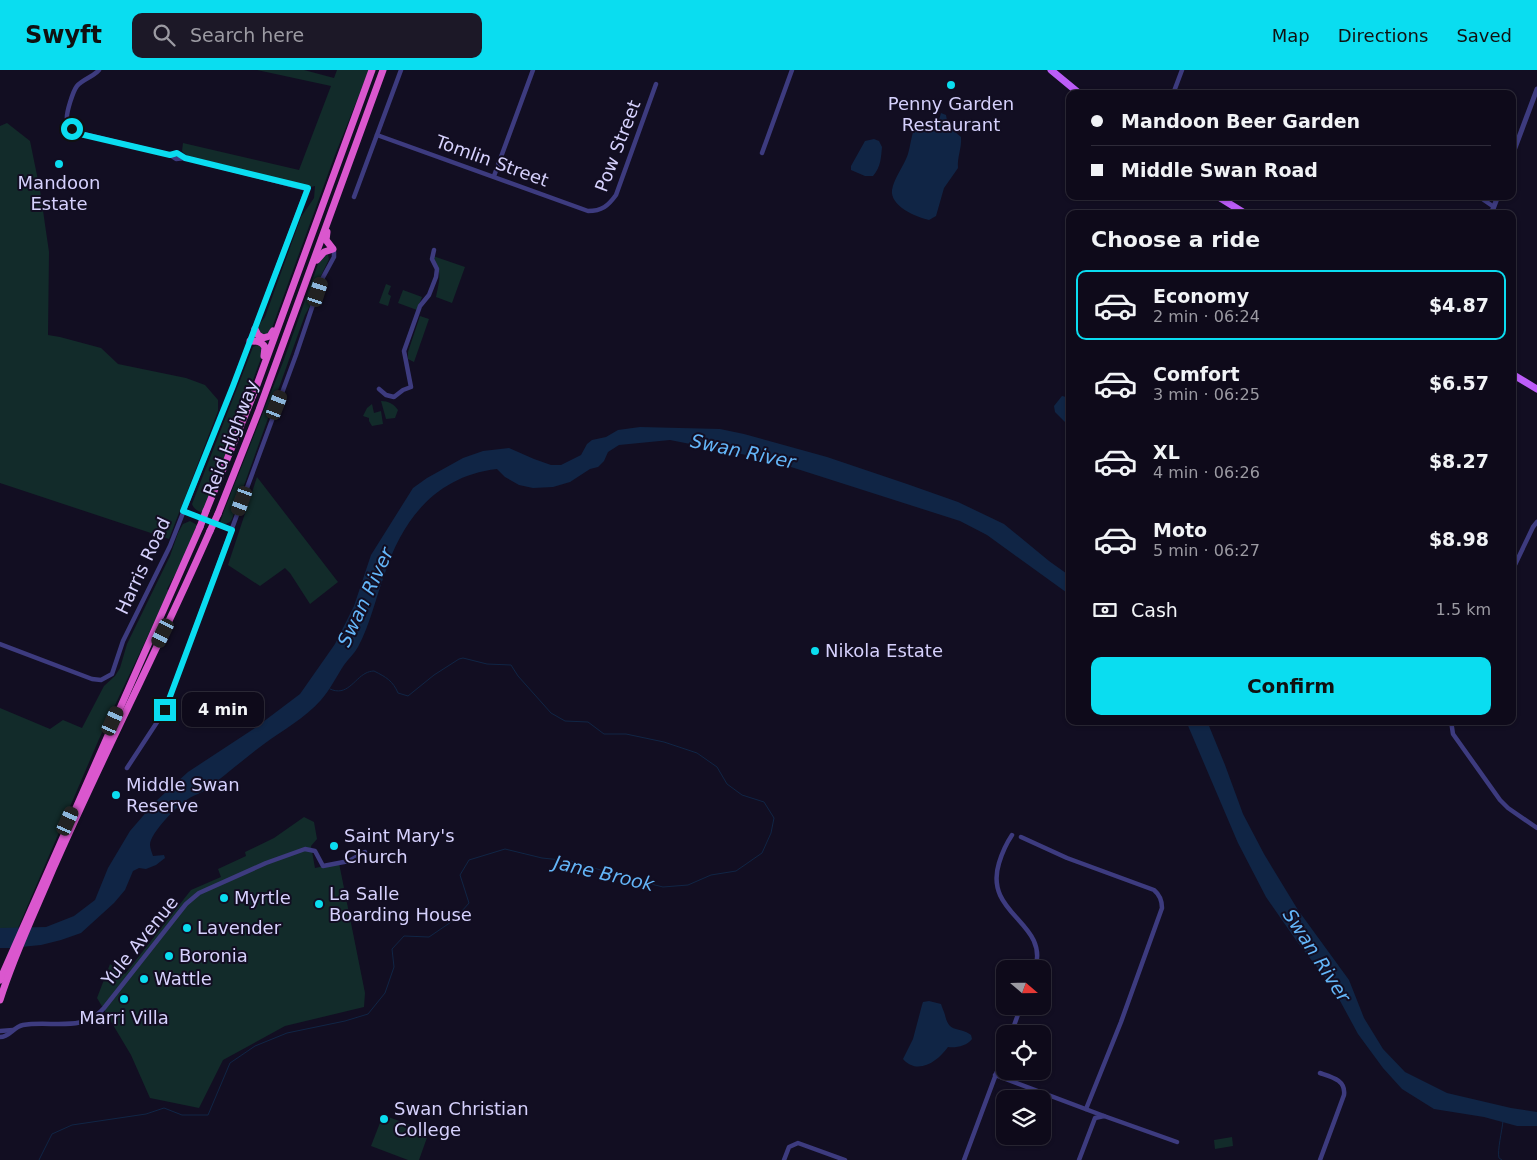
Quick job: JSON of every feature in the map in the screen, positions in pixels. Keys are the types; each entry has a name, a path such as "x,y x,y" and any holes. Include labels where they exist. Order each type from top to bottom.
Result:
{"highway":[{"name":"Reid Highway","path":"0,980 14,954 200,526 254,393 372,70"},
{"name":"Reid Highway","path":"64,838 178,604 218,514 307,280 383,70"},
{"path":"307,280 319,256 333,249 327,242 326,237 332,210"},
{"path":"255,329 258,336 263,338 270,336 287,301"},
{"path":"250,341 260,341 266,347 254,393"},
{"name":"Reid Highway","path":"0,1000 14,954"}],"main road":[{"path":"1051,70 1075,90"},
{"path":"1223,200 1240,210"},
{"path":"1516,376 1537,389"}],"street":[{"name":"Harris Road","path":"0,644 92,680 101,680 112,674 123,641 170,546 308,188 185,158 176,159 170,155 80,134 72,129 66,117 74,90 99,70"},
{"path":"354,197 401,70"},
{"path":"494,176 533,70"},
{"path":"762,153 792,70"},
{"path":"1174,90 1182,70"},
{"name":"Pow Street","path":"598,211 609,205 616,195 656,84"},
{"path":"1516,145 1537,90"},
{"name":"Tomlin Street","path":"377,135 588,211 598,211"},
{"path":"1484,200 1494,207"},
{"path":"1493,210 1497,200"},
{"path":"127,768 165,710 321,281 334,257 333,249"},
{"path":"379,389 386,395 394,397 403,390 411,388 404,351 420,306 429,295 436,277 437,269 432,259 434,250"},
{"path":"183,511 232,530"},
{"path":"1516,564 1537,522"},
{"path":"1452,725 1453,734 1500,800 1508,808 1537,828"},
{"path":"1012,835 1006,843 996,873 996,887 1006,906 1031,933 1035,942 1036,960"},
{"path":"1021,837 1067,858 1154,890 1159,894 1162,901 1162,908 1086,1109"},
{"name":"Yule Avenue","path":"0,1031 13,1030 23,1025 79,1023 94,1017 104,1008 186,904 194,896 205,890 266,863 305,849 312,849 316,852 323,866 349,861 365,852"},
{"name":"Yule Avenue","path":"0,1037 9,1035 13,1030"},
{"path":"1320,1073 1337,1080 1343,1084 1345,1089 1320,1160"},
{"path":"964,1160 995,1076 1177,1142"},
{"path":"1079,1160 1095,1118 1104,1116"},
{"path":"784,1160 789,1147 795,1143 806,1145 845,1160"}],"green space":[{"path":"257,70 304,70 334,78 337,70 369,70 335,155 272,328 266,335 258,330 258,326 265,317 301,217 314,198 315,186 311,187 186,155 182,151 183,143 299,170 331,86"},
{"path":"7,123 30,141 40,190 49,252 48,335 101,348 118,364 186,378 205,385 218,400 218,411 169,539 0,483 0,126"},
{"path":"324,255 328,255 329,259 305,315 232,519 223,525 220,523 224,511 283,362 318,264"},
{"path":"433,256 465,267 452,303 436,297 439,276 438,267"},
{"path":"386,284 391,286 388,294 391,296 388,306 379,303"},
{"path":"403,290 422,297 417,310 398,303"},
{"path":"420,316 429,319 414,362 408,359 408,352"},
{"path":"261,346 263,353 233,434 232,443 203,513 196,510 192,504 253,347"},
{"path":"381,401 391,403 398,410 395,418 386,419"},
{"path":"372,404 374,413 381,411 383,424 372,426 369,418 363,416 367,408"},
{"path":"257,477 338,582 310,604 285,568 260,586 228,565"},
{"path":"190,521 197,525 183,560 167,589 169,591 99,739 18,928 0,928 0,708 50,729 63,720 82,728 104,686 115,676 120,668 127,644 170,556 178,533 183,524"},
{"path":"304,817 314,822 317,839 311,846 315,868 339,863 365,993 364,1007 285,1026 223,1060 199,1108 150,1098 131,1055 97,998 110,964 125,974 191,890 221,877 218,869 246,856 245,852 274,838"},
{"path":"383,1115 429,1132 419,1160 408,1160 371,1146"},
{"path":"1232,1137 1233,1146 1215,1149 1214,1140"}],"water":[{"path":"941,113 946,115 948,126 961,137 961,145 958,168 944,188 936,216 929,220 899,206 892,196 892,190 908,154 913,132 939,120"},
{"path":"874,139 879,141 882,147 876,173 873,176 865,176 851,170 851,166 865,141"},
{"path":"1062,396 1066,397 1066,423 1055,412 1054,406"},
{"name":"Swan River","path":"640,427 720,429 744,434 827,457 958,502 1004,524 1066,573 1066,592 987,535 960,521 766,459 670,440 619,445 608,452 604,461 598,467 590,469 570,482 553,487 533,488 519,485 505,477 497,469 476,473 457,480 440,490 425,503 413,518 393,553 358,647 321,700 301,718 264,744 206,790 183,802 159,827 151,840 150,848 153,856 164,855 165,858 156,865 133,871 125,890 114,903 81,933 41,945 0,948 0,928 46,927 74,916 95,900 108,868 130,831 155,802 188,772 255,728 300,694 335,644 354,606 371,555 413,488 463,458 483,451 509,448 551,465 561,465 581,455 587,444 592,440 606,437 618,430"},
{"name":"Swan River","path":"1188,725 1209,725 1243,814 1264,854 1298,910 1349,980 1364,1018 1383,1049 1405,1072 1447,1093 1537,1112 1537,1126 1517,1126 1484,1117 1434,1109 1402,1089 1383,1068 1358,1034 1332,986 1298,943 1266,897 1238,843"},
{"path":"929,1001 941,1004 949,1025 967,1032 971,1035 972,1039 961,1046 948,1047 939,1057 927,1065 915,1066 903,1059 913,1039 923,1002"}],"waterway":[{"name":"Jane Brook","path":"39,1160 52,1134 72,1125 146,1114 164,1108 182,1115 208,1115 230,1063 255,1046 287,1033 345,1021 368,1014 385,993 394,967 392,949 404,936 429,937 454,920 469,903 460,875 469,860 505,849 542,858 571,861 663,887 688,885 711,875 736,871 762,853 771,833 774,818 764,802 742,795 727,784 717,767 697,753 664,742 626,734 604,734 588,722 565,721 551,713 518,676 511,665 487,664 463,658 459,659 434,675 408,696 398,693 389,680 374,671 366,673 346,689 341,691 330,689"},
{"path":"1502,1160 1499,1158 1499,1151 1503,1121"}],"place":[{"name":"Penny Garden Restaurant","path":"951,85"},
{"name":"Mandoon Estate","path":"59,164"},
{"name":"Nikola Estate","path":"815,651"},
{"name":"Middle Swan Reserve","path":"116,795"},
{"name":"Saint Mary's Church","path":"334,846"},
{"name":"Myrtle","path":"224,898"},
{"name":"La Salle Boarding House","path":"319,904"},
{"name":"Lavender","path":"187,928"},
{"name":"Boronia","path":"169,956"},
{"name":"Wattle","path":"144,979"},
{"name":"Marri Villa","path":"124,999"},
{"name":"Swan Christian College","path":"384,1119"}],"route":[{"path":"72,129 80,134 170,155 177,153 185,158 308,188 233,386 183,511 232,530 165,710"}]}
